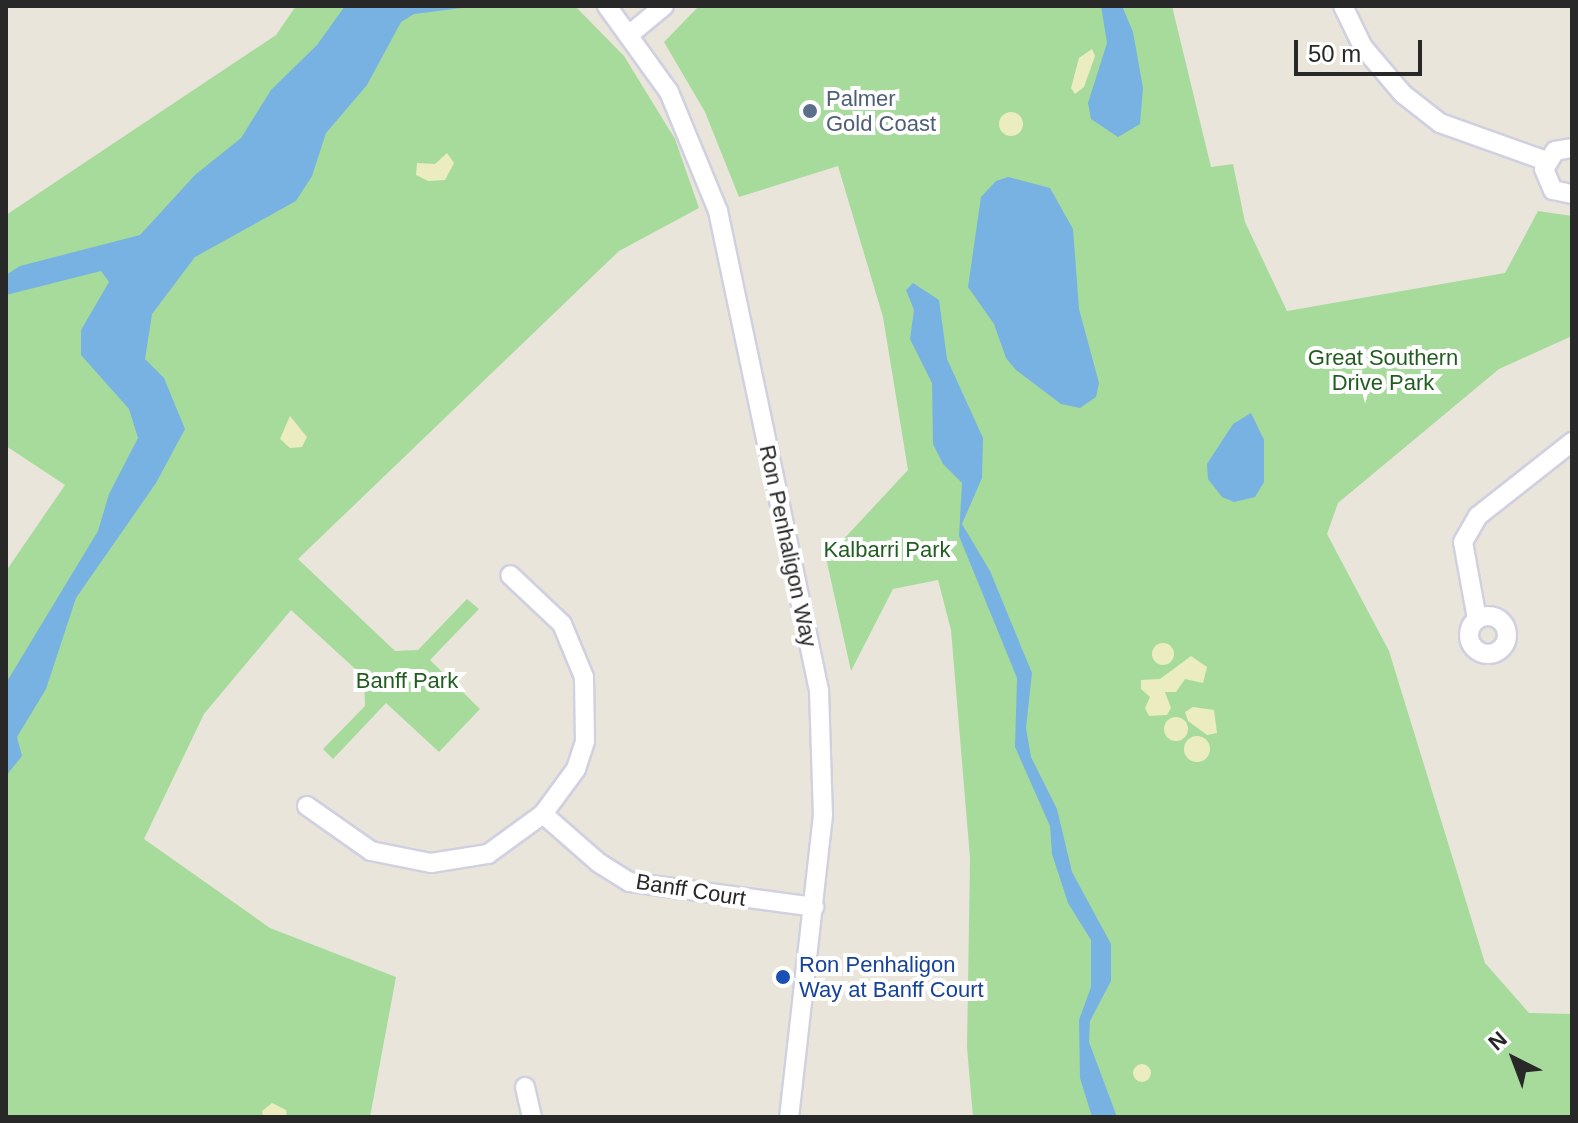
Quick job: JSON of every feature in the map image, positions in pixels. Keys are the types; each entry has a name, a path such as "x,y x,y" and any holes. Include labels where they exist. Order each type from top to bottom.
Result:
{"street":[{"path":"630,34 664,6"},
{"path":"1343,6 1381,72 1440,123 1546,161"},
{"name":"Ron Penhaligon Way","path":"614,8 669,92 718,211 819,690 823,815 789,1117"},
{"path":"1572,148 1555,151 1546,161 1548,184 1560,194 1572,194"},
{"path":"1477,619 1463,542 1478,516 1572,442"},
{"path":"307,806 371,851 431,863 488,854 543,814 576,769 585,741 584,677 562,624 510,575"},
{"name":"Banff Court","path":"543,814 599,863 630,882 814,907"},
{"path":"525,1087 532,1117"}],"green space":[{"name":"Banff Park","path":"296,6 575,6 624,56 675,139 699,208 619,251 298,559 395,651 418,650 467,599 479,609 430,660 480,709 439,752 386,703 333,759 323,749 365,706 364,677 291,610 204,714 144,839 270,928 396,977 370,1117 6,1117 6,571 65,485 6,446 6,215 276,35"},
{"path":"699,6 1172,6 1211,167 1233,164 1245,222 1287,311 1505,273 1538,211 1572,216 1572,336 1499,369 1338,503 1327,534 1389,651 1485,963 1529,1013 1572,1014 1572,1117 973,1117 967,1048 970,858 951,630 938,580 893,589 851,671 826,558 908,470 883,317 838,166 739,197 705,112 664,42"}],"sand":[{"path":"1092,49 1095,56 1084,87 1075,94 1071,88 1079,58"},
{"path":"1011,112 1020,115 1023,124 1020,133 1011,136 1002,133 999,124 1002,115"},
{"path":"447,153 454,163 445,180 428,181 416,175 417,163 435,164"},
{"path":"290,416 307,437 302,447 290,448 280,439"},
{"path":"1163,643 1171,646 1174,654 1171,662 1163,665 1155,662 1152,654 1155,646"},
{"path":"1191,656 1207,667 1203,683 1185,679 1176,692 1165,692 1171,708 1167,715 1149,716 1145,708 1150,697 1141,689 1141,680 1160,679"},
{"path":"1193,707 1214,710 1217,733 1207,735 1188,721 1185,712"},
{"path":"1176,717 1185,720 1188,729 1185,738 1176,741 1167,738 1164,729 1167,720"},
{"path":"1197,736 1206,740 1210,749 1206,758 1197,762 1188,758 1184,749 1188,740"},
{"path":"1142,1064 1151,1073 1142,1082 1133,1073"},
{"path":"272,1103 286,1110 287,1117 263,1117 262,1111"}],"water":[{"path":"345,6 478,6 414,14 401,22 367,85 326,133 312,176 296,201 195,257 152,314 145,359 164,378 185,429 156,483 76,598 46,689 17,737 22,756 6,776 6,683 98,531 109,494 138,438 129,409 81,355 81,330 109,282 101,271 6,295 6,275 20,266 140,235 195,175 241,138 271,90 317,45"},
{"path":"1101,6 1122,6 1133,32 1143,88 1140,124 1118,137 1091,119 1088,103 1107,43"},
{"path":"1008,177 1050,188 1073,229 1079,309 1099,383 1096,397 1080,408 1061,404 1016,370 1006,358 994,324 968,287 981,197 996,181"},
{"path":"913,283 939,300 947,359 983,438 982,478 962,524 990,571 1032,673 1026,728 1031,757 1057,809 1072,872 1111,944 1111,981 1090,1021 1089,1042 1117,1117 1092,1117 1080,1078 1079,1020 1091,987 1091,940 1068,903 1052,854 1050,826 1015,747 1017,678 959,536 962,483 943,464 933,444 932,383 910,339 914,310 906,290"},
{"path":"1251,413 1264,440 1264,482 1255,497 1234,502 1222,497 1208,479 1207,464 1233,424"}],"place":[{"name":"Palmer Gold Coast","path":"810,111"},
{"name":"Ron Penhaligon Way at Banff Court","path":"783,977"}],"park label":[{"name":"Great Southern Drive Park","path":"1383,370"},
{"name":"Kalbarri Park","path":"887,550"}]}
